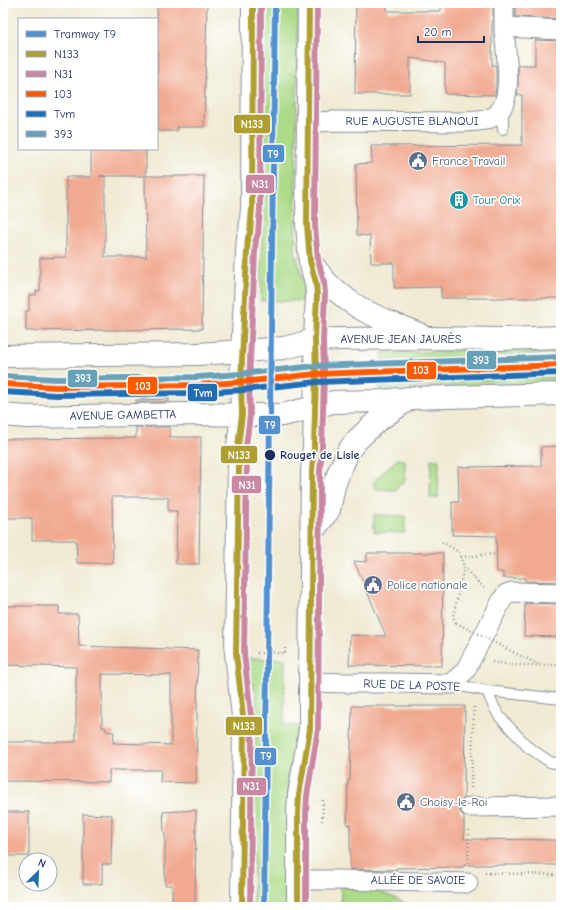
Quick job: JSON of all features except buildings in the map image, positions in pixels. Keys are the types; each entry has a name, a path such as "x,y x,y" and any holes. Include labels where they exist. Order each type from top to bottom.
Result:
{"main road":[{"path":"242,907 244,725 236,653 238,446 242,415 241,382 247,252 252,208 253,3"},
{"path":"298,907 298,807 310,729 312,471 314,447 317,295 316,283 310,260 306,225 309,3"},
{"path":"310,260 327,283 349,301 363,310 386,321 430,338"},
{"name":"AVENUE JEAN JAURÈS","path":"242,352 284,348 315,340 430,338 502,339 561,337"},
{"path":"3,356 198,354 242,352"},
{"path":"242,415 282,414 332,402 409,398 561,394"},
{"path":"312,532 329,510 334,486 349,450 377,421 409,398"},
{"name":"AVENUE GAMBETTA","path":"3,415 27,417 189,414 242,415"}],"street":[{"path":"502,108 507,91 508,76 504,27 504,3"},
{"path":"504,27 561,30"},
{"name":"RUE AUGUSTE BLANQUI","path":"307,122 483,121 492,118 502,108"},
{"path":"451,684 465,670 506,594 512,592 561,592"},
{"name":"RUE DE LA POSTE","path":"310,682 347,684 451,684"},
{"path":"470,806 561,806"},
{"name":"ALLÉE DE SAVOIE","path":"298,880 468,883"}],"lane":[{"path":"502,108 503,129"},
{"path":"3,384 56,387 198,385 316,374 561,365"},
{"name":"RUE DE LA POSTE","path":"451,684 487,691 561,699"},
{"path":"487,691 499,716 528,747 550,762 561,764"}],"path":[{"path":"442,542 459,552 464,567 489,593"},
{"path":"461,558 496,554"},
{"path":"464,567 453,617 456,622 541,665"},
{"path":"251,653 285,653 285,646"},
{"path":"512,665 561,665"},
{"name":"ALLÉE DE SAVOIE","path":"468,883 481,873 561,875"}],"green space":[{"path":"264,3 298,3 295,256 297,257 304,287 304,301 261,301"},
{"path":"561,348 561,353 382,360 382,353"},
{"path":"561,377 561,384 379,389 379,383"},
{"path":"397,459 405,460 405,480 395,490 374,489 374,481"},
{"path":"431,459 439,460 438,498 430,498"},
{"path":"374,515 405,516 405,533 374,532"},
{"path":"246,658 285,659 284,726 299,726 298,744 289,772 287,907 253,907 256,690 254,689"},
{"path":"341,886 377,891 410,907 341,907"}],"tram line":[{"name":"T9","path":"264,907 275,3"}],"transit line":[{"name":"N133","path":"242,907 244,725 236,653 238,446 242,415 241,382 247,252 252,208 253,3"},
{"name":"N31","path":"250,907 252,725 244,653 246,446 250,415 249,382 255,252 260,208 261,3"},
{"name":"N133","path":"298,907 299,795 310,729 312,471 314,447 317,295 316,283 310,261 307,225 309,3"},
{"name":"N31","path":"306,907 307,796 318,729 320,471 322,447 325,294 324,282 318,260 315,225 317,3"},
{"name":"393","path":"3,376 56,379 198,377 316,366 561,357"},
{"name":"103","path":"3,384 56,387 198,385 316,374 561,365"},
{"name":"Tvm","path":"3,392 56,395 198,393 317,382 561,373"}],"place":[{"name":"France Travail","path":"418,161"},
{"name":"Tour Orix","path":"459,200"},
{"name":"Rouget de Lisle","path":"270,455"},
{"name":"Police nationale","path":"373,585"},
{"name":"Choisy-le-Roi","path":"406,802"}]}
